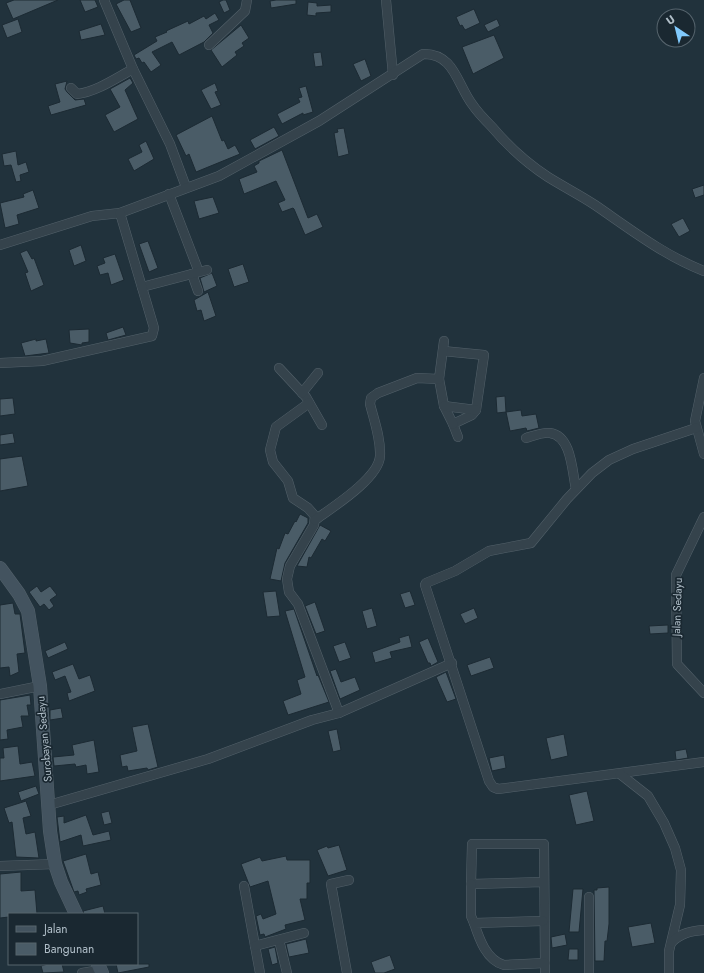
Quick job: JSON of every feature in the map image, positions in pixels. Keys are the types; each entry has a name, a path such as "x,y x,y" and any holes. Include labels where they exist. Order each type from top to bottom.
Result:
{"main road":[{"name":"Surobayan Sedayu","path":"0,568 19,594 28,611 40,686 50,832 55,864 61,882 76,913"}],"street":[{"path":"104,0 133,69 170,144 186,188"},
{"path":"209,45 245,12 247,0"},
{"path":"386,0 393,75"},
{"path":"0,245 92,216 120,213 219,176 320,121 393,75 423,54 440,56 451,68 472,104 495,131 523,158 548,177 584,198 674,257 704,271"},
{"path":"71,88 78,94 82,94 133,69"},
{"path":"169,194 195,270 198,291"},
{"path":"0,363 42,361 150,337 153,334 154,328 120,213"},
{"path":"142,286 195,270 207,270"},
{"path":"444,341 439,378 444,406 458,437"},
{"path":"442,352 484,355 476,410 472,415 453,424"},
{"path":"278,368 302,393 322,425"},
{"path":"302,393 318,373"},
{"path":"339,713 298,604 289,592 287,579 290,566 316,520 360,485 377,465 380,450 370,404 371,398 417,378 439,378"},
{"path":"704,378 698,424 704,454"},
{"path":"309,403 276,427 270,456 272,462 288,481 293,498 312,511 316,520"},
{"path":"444,406 476,410"},
{"path":"698,424 609,460 576,489 547,521 536,538 530,543 490,551 455,571 426,584 489,781 493,786 498,789 704,762"},
{"path":"526,438 549,433 562,438 567,445 576,489"},
{"name":"Jalan Sedayu","path":"704,517 676,575 676,640 677,664 704,693"},
{"path":"49,805 208,759 312,720 339,713 452,663"},
{"path":"0,694 40,686"},
{"path":"620,774 648,796 664,823 675,848 681,870 680,905 672,942 668,951 669,973"},
{"path":"544,973 545,963 543,882 544,844 472,844 471,916 483,948 504,969 545,963"},
{"path":"0,866 55,864"},
{"path":"347,973 331,884 349,880"},
{"path":"471,884 543,882"},
{"path":"244,886 260,973"},
{"path":"589,897 589,973"},
{"path":"474,923 543,921"},
{"path":"672,942 679,935 690,931 704,930"},
{"path":"255,946 304,933"},
{"path":"279,940 287,973"},
{"path":"82,973 100,969"}],"building":[{"path":"14,0 58,0 13,19 6,3"},
{"path":"80,0 95,0 98,7 85,12"},
{"path":"124,0 130,0 141,28 131,32 116,4"},
{"path":"226,0 230,10 224,13 219,2"},
{"path":"296,0 296,4 271,8 270,1"},
{"path":"308,2 317,3 317,6 331,5 331,12 316,13 316,16 307,15"},
{"path":"474,9 480,23 465,30 462,25 460,26 456,17"},
{"path":"215,13 219,20 209,25 213,33 204,42 179,55 172,42 152,52 161,65 151,72 144,62 142,63 139,58 136,59 134,55 157,41 155,37 188,21 189,24 204,16 206,19"},
{"path":"18,19 22,32 7,38 2,25"},
{"path":"497,19 500,26 488,32 484,25"},
{"path":"101,24 105,35 81,40 79,31"},
{"path":"241,25 249,38 242,43 244,46 235,52 237,55 222,67 211,50"},
{"path":"494,35 504,58 473,74 462,47"},
{"path":"321,52 323,66 315,67 313,53"},
{"path":"365,59 371,76 361,81 353,64"},
{"path":"130,78 133,83 125,90 138,119 114,132 105,115 120,107 110,89"},
{"path":"67,81 65,89 67,92 75,100 84,99 86,105 51,115 48,106 60,102 55,84"},
{"path":"215,83 218,91 215,92 221,105 211,109 201,90"},
{"path":"306,86 313,112 303,115 303,113 282,124 277,114 300,102 298,98 302,97 299,88"},
{"path":"212,116 222,141 224,140 228,149 235,145 240,154 196,172 189,154 186,156 176,135"},
{"path":"274,127 279,136 255,149 250,140"},
{"path":"344,128 349,154 338,157 334,133 338,132 337,129"},
{"path":"146,141 154,159 134,171 128,159 142,152 139,145"},
{"path":"282,150 308,218 317,214 323,227 305,235 293,208 282,212 278,203 285,200 276,181 244,194 239,179 257,172 254,166 259,163 259,161"},
{"path":"16,151 18,165 26,162 29,172 20,175 21,181 16,182 11,165 4,166 2,154"},
{"path":"704,185 704,195 695,198 692,189"},
{"path":"33,190 39,208 17,215 19,224 5,228 0,203 24,197 23,194"},
{"path":"213,197 219,213 199,219 194,201"},
{"path":"683,218 690,231 679,237 671,224"},
{"path":"148,241 158,268 149,272 139,244"},
{"path":"81,245 86,261 74,266 69,250"},
{"path":"27,250 32,259 34,258 44,285 31,291 25,273 28,272 20,253"},
{"path":"115,254 124,280 111,285 108,273 100,275 97,266 105,263 103,258"},
{"path":"243,264 249,282 234,287 228,269"},
{"path":"212,273 217,286 204,292 200,278"},
{"path":"208,292 216,316 204,321 201,310 197,311 194,300"},
{"path":"123,327 126,335 108,340 106,333"},
{"path":"89,329 89,342 82,343 82,345 70,343 69,330"},
{"path":"36,339 36,341 46,339 49,353 25,356 21,343"},
{"path":"505,396 506,412 497,413 496,397"},
{"path":"13,398 15,414 0,416 0,399"},
{"path":"521,410 522,416 536,414 539,428 527,431 526,428 510,431 506,412"},
{"path":"13,433 15,443 0,445 0,435"},
{"path":"22,456 28,486 0,491 0,459"},
{"path":"300,514 308,518 308,523 285,563 281,581 270,579 277,548 279,549 285,533 288,534"},
{"path":"320,525 331,531 325,541 322,539 311,558 309,557 307,567 297,566"},
{"path":"37,586 41,592 50,586 57,595 50,600 54,606 49,610 44,604 40,607 29,592"},
{"path":"276,591 280,616 267,617 263,592"},
{"path":"410,591 415,605 405,608 400,594"},
{"path":"315,602 325,631 316,634 305,606"},
{"path":"13,603 15,614 20,614 25,653 17,654 19,672 10,676 9,667 0,668 0,605"},
{"path":"372,608 377,626 367,629 362,611"},
{"path":"474,608 478,618 465,624 460,614"},
{"path":"294,609 317,676 318,675 329,702 288,715 283,701 301,694 297,680 305,677 285,611"},
{"path":"668,625 668,633 650,634 649,626"},
{"path":"409,635 412,647 390,652 392,658 375,663 372,652 400,642 399,638"},
{"path":"428,638 438,662 431,666 430,663 428,663 419,642"},
{"path":"65,642 68,649 48,658 45,651"},
{"path":"345,642 351,658 339,662 333,646"},
{"path":"490,657 494,668 471,676 467,665"},
{"path":"73,664 79,679 90,675 95,691 69,701 67,693 71,692 65,676 55,680 52,672"},
{"path":"336,669 341,682 355,677 360,690 340,699 330,671"},
{"path":"446,672 456,699 447,702 436,677"},
{"path":"30,695 31,705 27,705 29,716 21,716 23,727 7,730 8,739 0,740 0,700"},
{"path":"61,708 63,718 50,720 50,710"},
{"path":"148,724 158,767 148,770 147,768 128,771 127,766 122,767 120,755 137,751 132,727"},
{"path":"337,729 341,750 333,752 328,731"},
{"path":"564,734 568,756 551,760 546,738"},
{"path":"94,740 99,772 87,774 86,765 76,767 75,764 54,766 53,757 74,755 72,745"},
{"path":"18,746 20,764 32,762 35,776 0,781 0,758 4,758 3,748"},
{"path":"686,749 688,758 676,760 675,751"},
{"path":"504,755 506,768 492,771 489,758"},
{"path":"36,786 39,794 21,801 18,792"},
{"path":"587,791 594,821 576,825 569,795"},
{"path":"26,801 31,816 23,818 26,834 35,832 39,858 16,857 12,822 9,823 4,808"},
{"path":"109,811 112,823 104,825 101,813"},
{"path":"86,815 93,835 109,831 111,840 83,846 81,835 60,842 57,817 64,816 64,823"},
{"path":"339,845 347,870 328,876 317,850 327,846 328,848"},
{"path":"86,854 91,874 98,872 101,885 86,889 87,892 79,895 78,891 74,892 63,861"},
{"path":"286,856 287,860 310,860 310,883 307,883 307,899 300,899 305,920 285,925 286,929 265,937 264,934 260,935 256,916 261,914 263,919 276,914 268,881 250,887 241,864 260,857 262,861"},
{"path":"21,872 21,891 35,890 37,913 8,913 8,917 0,918 0,874"},
{"path":"609,887 609,924 607,941 605,941 604,961 595,961 594,890 597,890 597,888"},
{"path":"573,889 583,889 579,932 569,932"},
{"path":"103,906 105,913 84,913 83,911"},
{"path":"651,923 655,943 632,947 628,927"},
{"path":"565,934 567,945 552,948 551,937"},
{"path":"306,939 309,953 289,957 286,944"},
{"path":"275,947 278,963 272,965 268,949"},
{"path":"569,949 578,949 578,960 568,960"},
{"path":"390,955 395,969 384,973 375,973 371,962"},
{"path":"149,964 149,967 118,973 116,965"},
{"path":"62,965 64,972 43,973 41,966"}]}
